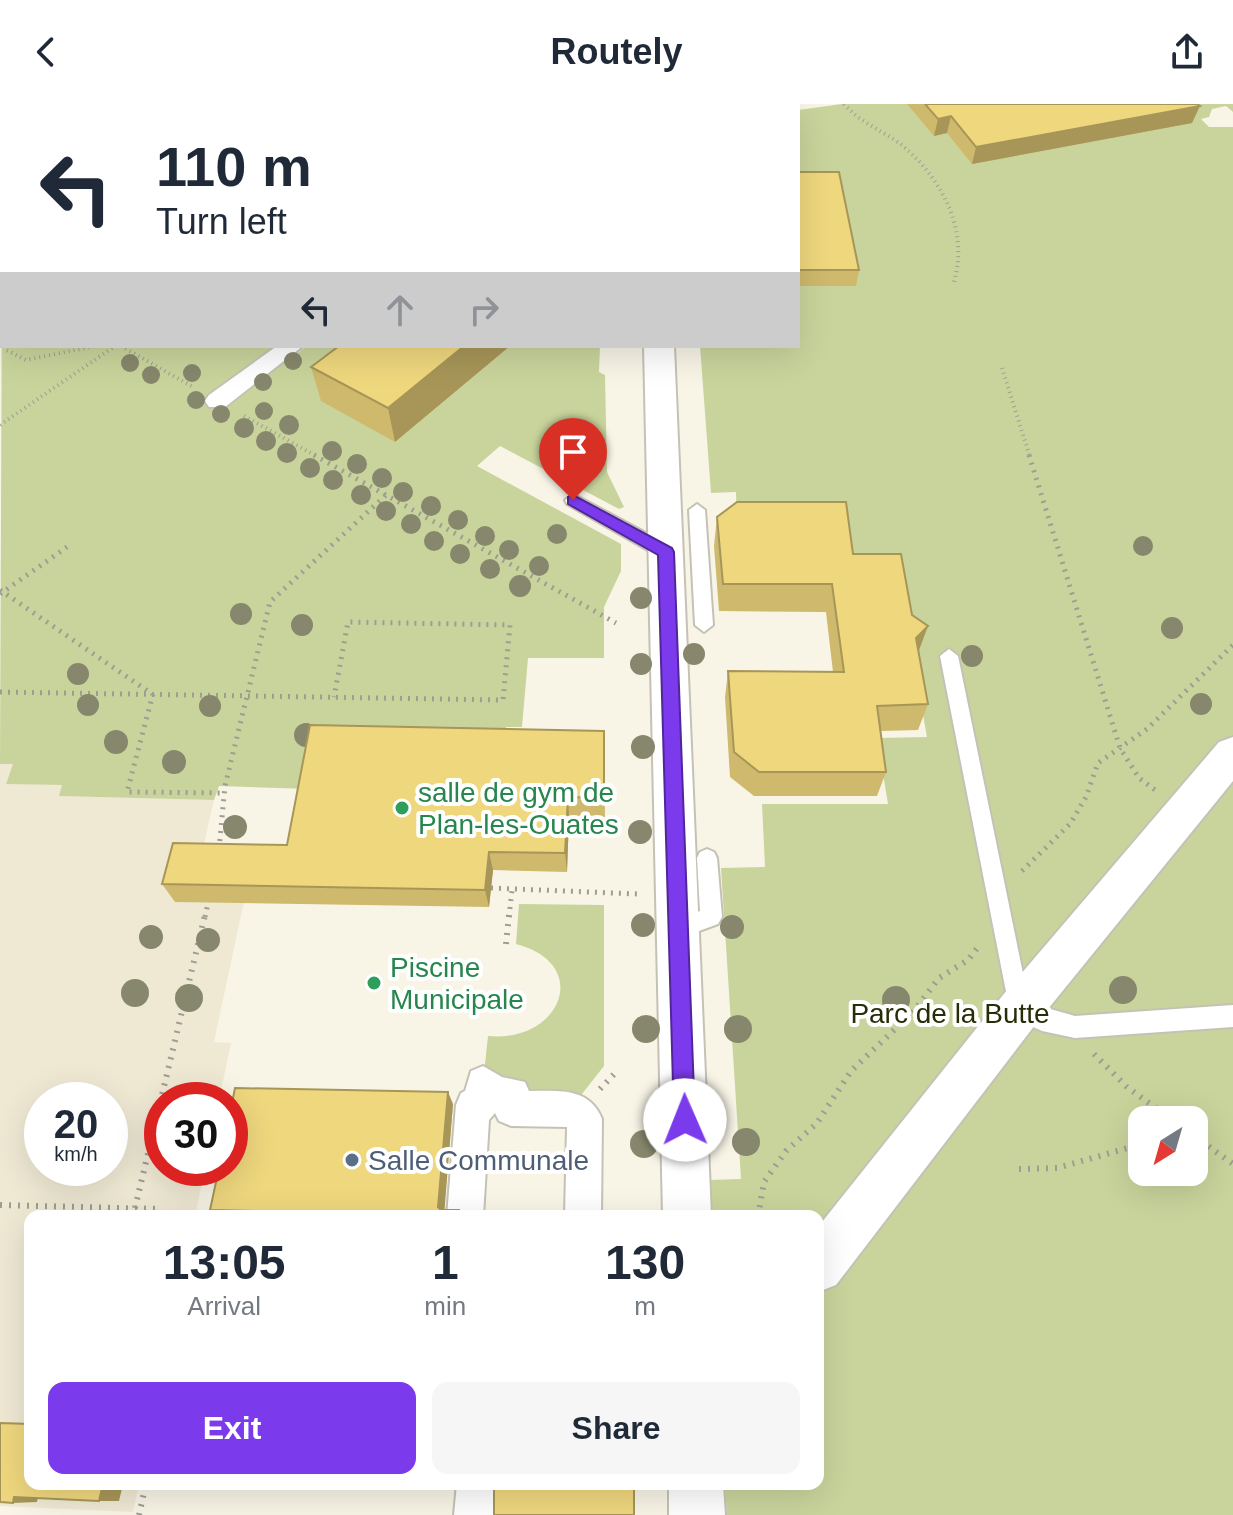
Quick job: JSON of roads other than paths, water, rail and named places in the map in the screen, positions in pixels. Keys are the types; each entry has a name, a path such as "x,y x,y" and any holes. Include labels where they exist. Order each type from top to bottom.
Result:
{"street":[{"path":"217,401 289,348"},
{"path":"659,348 666,552 697,625 679,912 687,1210"},
{"path":"824,1259 1019,1010 1233,753"},
{"path":"465,1210 473,1105 481,1106 483,1083 495,1094 513,1094 511,1109 571,1108 585,1119 583,1210"},
{"path":"475,1515 477,1490"},
{"path":"696,1490 697,1515"}],"lane":[{"path":"573,500 666,552"},
{"path":"697,510 697,625"},
{"path":"949,656 1019,1010 1042,1020 1075,1027 1233,1016"},
{"path":"679,912 711,917 707,858"}],"place":[{"name":"salle de gym de Plan-les-Ouates","path":"402,808"},
{"name":"Piscine Municipale","path":"374,983"},
{"name":"Salle Communale","path":"352,1160"}],"park label":[{"name":"Parc de la Butte","path":"950,1013"}]}
